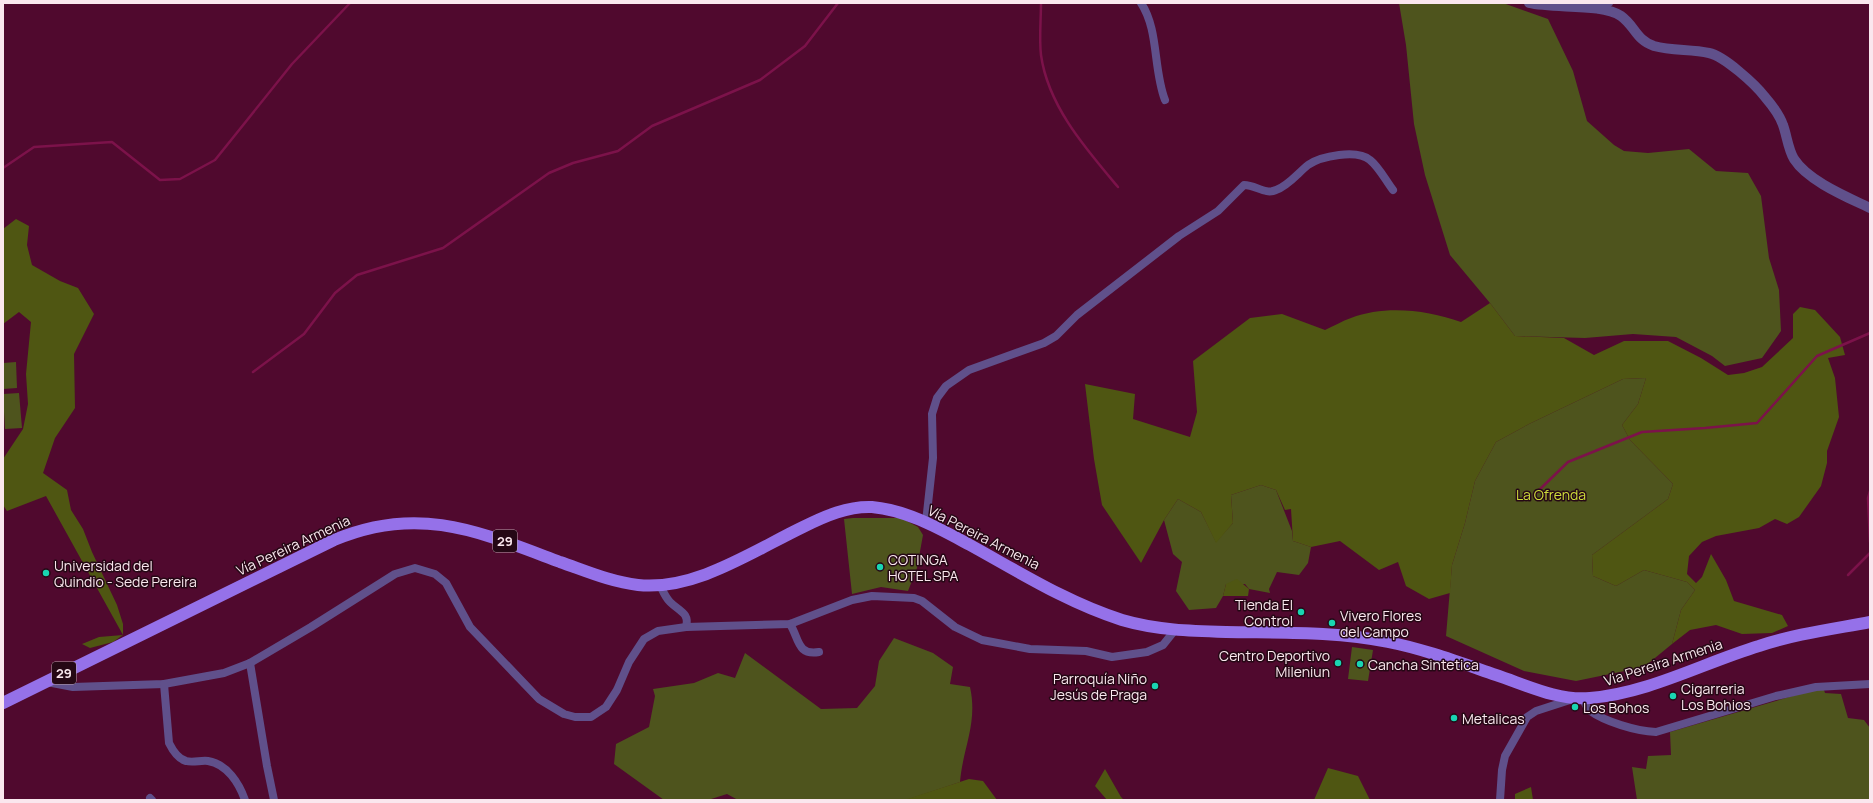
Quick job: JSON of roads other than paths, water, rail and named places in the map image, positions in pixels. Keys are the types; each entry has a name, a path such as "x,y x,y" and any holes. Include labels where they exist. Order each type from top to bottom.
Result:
{"main road":[{"name":"Vía Pereira Armenia","path":"3,703 334,540 362,529 392,523 432,523 463,528 509,543 604,578 636,585 660,585 692,580 714,572 813,522 848,509 857,507 879,508 926,522 1087,607 1128,622 1175,630 1316,635 1376,639 1414,648 1546,692 1578,699 1611,696 1644,687 1765,644 1870,622"}],"street":[{"path":"1141,3 1151,23 1159,84 1165,100"},
{"path":"1529,3 1544,6 1598,9 1621,16 1642,40 1654,46 1674,50 1709,52 1724,59 1765,96 1783,123 1795,160 1808,173 1840,194 1870,208"},
{"path":"1598,9 1609,3"},
{"path":"926,522 932,458 932,414 937,398 955,378 969,370 1044,343 1056,336 1078,315 1180,236 1218,211 1244,185 1251,185 1266,192 1276,190 1309,164 1331,156 1350,154 1370,159 1392,190"},
{"path":"47,682 61,686 81,687 164,684 224,673 250,663 354,601 395,574 415,568 435,574 446,583 470,627 539,698 564,714 575,717 591,716 606,708 617,690 629,662 644,639 658,631 686,628 790,624 852,600 872,596 914,598 922,601 955,627 982,640 1030,650 1086,651 1112,657 1147,652 1163,644 1175,630"},
{"path":"660,585 666,597 685,613 687,617 686,628"},
{"path":"790,624 802,648 811,654 819,652"},
{"path":"250,663 274,800"},
{"path":"164,684 169,743 172,749 180,758 186,761 207,761 220,764 242,790 245,800"},
{"path":"1500,800 1505,756 1527,717 1536,711 1578,699 1589,710 1607,719 1639,731 1656,732 1776,696 1816,687 1870,684"}],"waterway":[{"path":"3,168 34,147 112,142 160,180 180,179 215,160 292,64 350,3"},
{"path":"253,372 304,334 335,293 357,275 443,248 549,173 573,163 618,151 652,126 760,80 805,46 838,3"},
{"path":"1041,3 1041,55 1051,92 1070,126 1081,142 1118,187"},
{"path":"1534,495 1568,462 1642,432 1757,423 1817,356 1870,333"},
{"path":"1870,491 1868,498 1870,542"},
{"path":"1848,575 1870,553"}],"place":[{"name":"COTINGA HOTEL SPA","path":"880,567"},
{"name":"Universidad del Quindio - Sede Pereira","path":"46,573"},
{"name":"Tienda El Control","path":"1301,612"},
{"name":"Vivero Flores del Campo","path":"1332,623"},
{"name":"Centro Deportivo Mileniun","path":"1338,663"},
{"name":"Cancha Sintetica","path":"1360,664"},
{"name":"Parroquía Niño Jesús de Praga","path":"1155,686"},
{"name":"Cigarreria Los Bohios","path":"1673,696"},
{"name":"Los Bohos","path":"1575,707"},
{"name":"Metalicas","path":"1454,718"}],"park label":[{"name":"La Ofrenda","path":"1551,494"}]}
